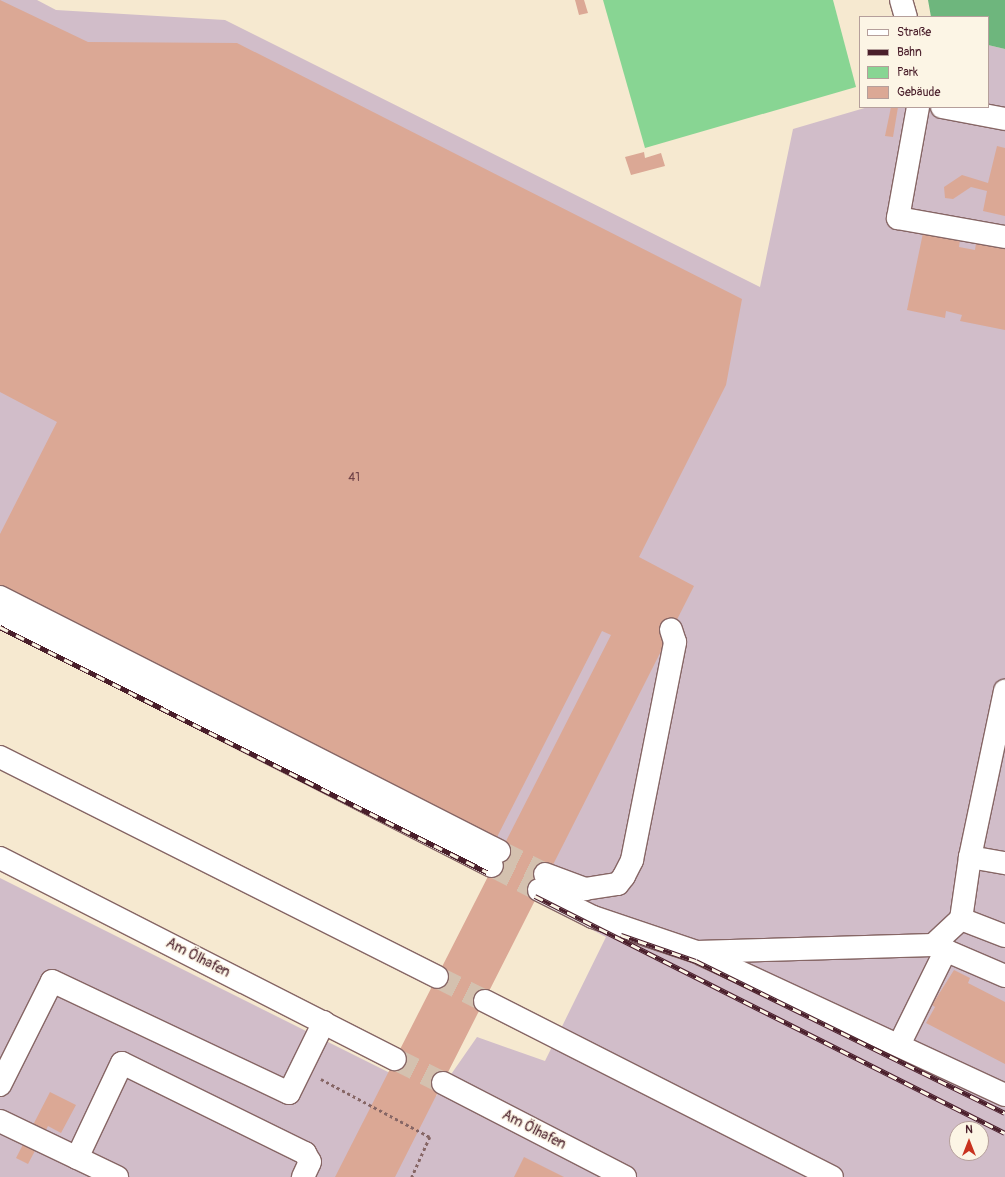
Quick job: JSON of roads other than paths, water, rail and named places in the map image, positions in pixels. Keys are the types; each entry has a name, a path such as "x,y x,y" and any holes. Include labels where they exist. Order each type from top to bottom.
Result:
{"street":[{"path":"900,0 906,16"},
{"path":"918,108 898,218 1005,237"},
{"path":"947,108 1005,120"},
{"path":"0,597 496,858 0,615"},
{"path":"672,630 675,642 632,860 624,876 618,884 585,889 542,882 593,917 697,952 1005,1095"},
{"path":"899,1045 939,947 961,919 970,857 1005,692"},
{"path":"0,757 437,977"},
{"path":"970,857 1005,864"},
{"name":"Am Ölhafen","path":"0,858 396,1059"},
{"path":"961,919 1005,936"},
{"path":"697,952 939,947 1005,976"},
{"path":"0,1085 52,981 289,1093 324,1022"},
{"path":"485,1001 832,1177"},
{"path":"77,1158 122,1063 305,1153 310,1162 303,1177"},
{"name":"Am Ölhafen","path":"443,1083 625,1177"},
{"path":"0,1121 117,1177"}],"tunnel":[{"path":"499,851 545,874"},
{"path":"492,866 539,890"},
{"path":"437,977 485,1001"},
{"path":"395,1059 443,1083"}],"railway":[{"path":"0,627 487,872"},
{"path":"535,896 1005,1133"},
{"path":"621,935 696,961 1005,1113"}]}
